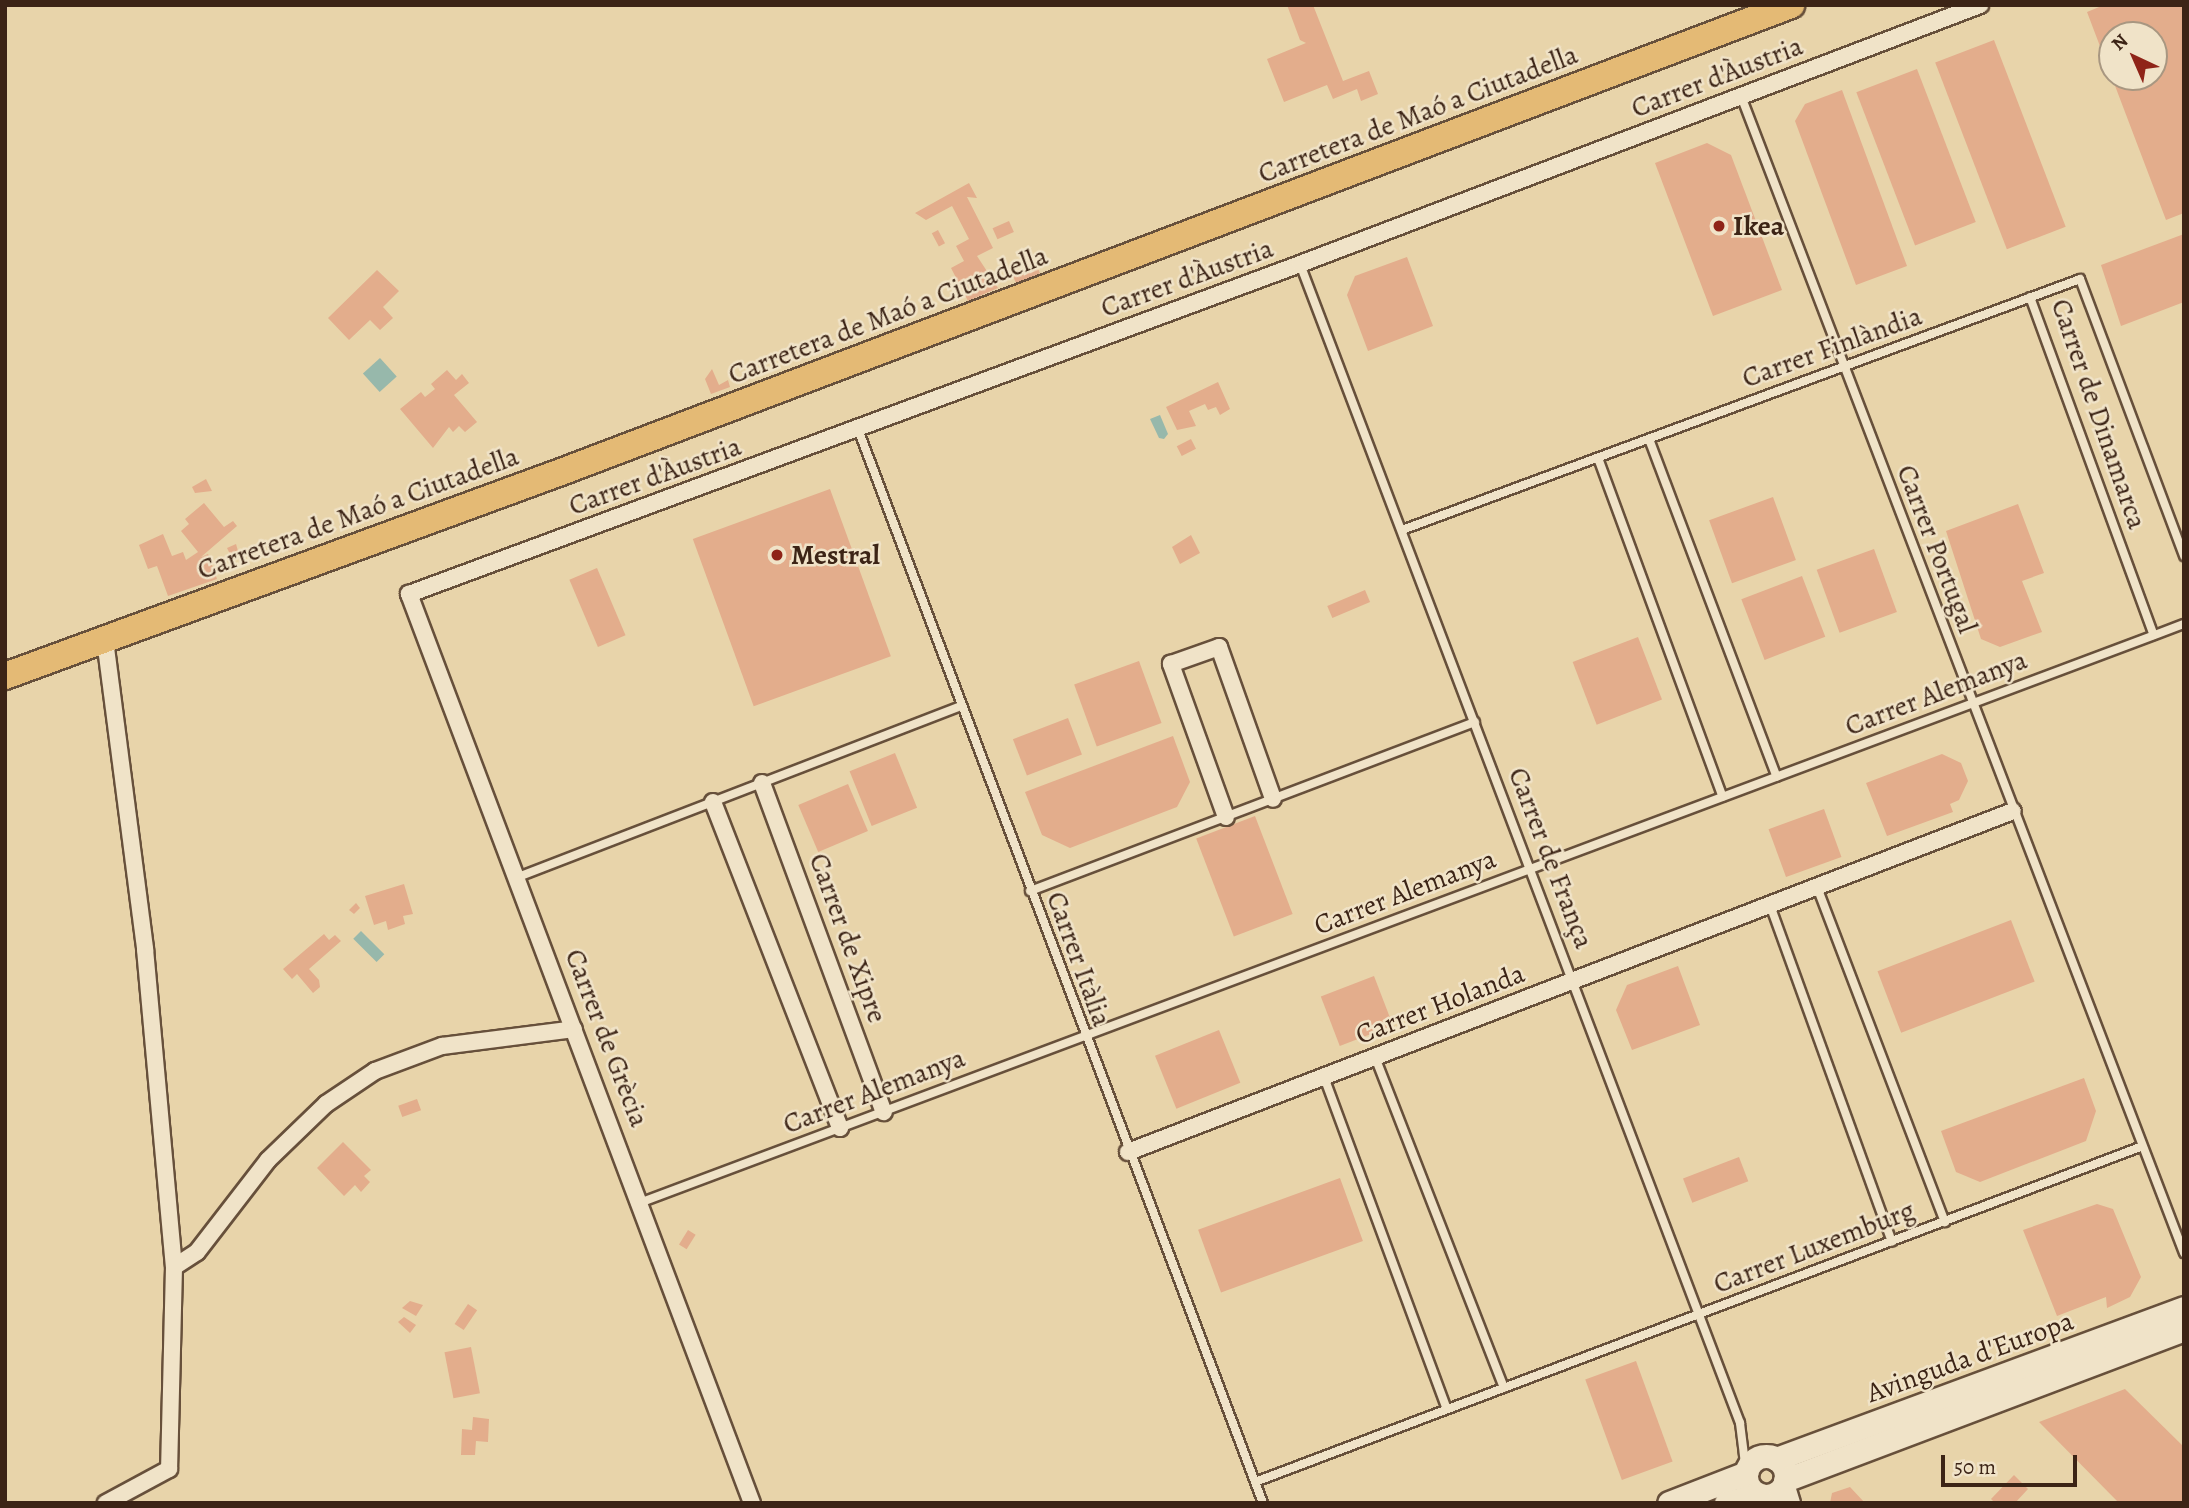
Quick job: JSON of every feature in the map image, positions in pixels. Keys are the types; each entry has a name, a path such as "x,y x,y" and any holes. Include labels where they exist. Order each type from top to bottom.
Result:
{"main road":[{"name":"Carretera de Maó a Ciutadella","path":"5,676 561,472 1791,5"}],"street":[{"name":"Carrer d'Àustria","path":"409,594 1300,264 1980,5"},
{"name":"Carrer de Grècia","path":"409,594 642,1202 752,1503"},
{"path":"105,640 145,948 174,1267 169,1469 106,1503"},
{"path":"1226,817 1171,664 1219,647 1273,799"},
{"name":"Carrer de Xipre","path":"762,783 884,1112"},
{"path":"713,802 840,1128"},
{"name":"Carrer Holanda","path":"1128,1152 2012,811"},
{"path":"174,1267 197,1252 287,1141 326,1104 375,1071 443,1046 574,1029"},
{"name":"Avinguda d'Europa","path":"1781,1469 2184,1308"},
{"name":"Avinguda d'Europa","path":"1669,1503 1746,1473 1758,1458 1781,1469 2184,1329"},
{"path":"1781,1469 1792,1503"},
{"name":"Avinguda d'Europa","path":"1726,1503 1779,1492 1781,1469"},
{"path":"1746,1473 1750,1489 1759,1495"}],"lane":[{"name":"Carrer Portugal","path":"1741,96 2140,1147 2184,1253"},
{"name":"Carrer de França","path":"1300,264 1740,1423 1746,1473"},
{"name":"Carrer de Dinamarca","path":"2154,635 2030,298 2080,279 2184,556"},
{"name":"Carrer Finlàndia","path":"1402,530 2030,298"},
{"name":"Carrer Itàlia","path":"858,429 1084,1037 1263,1503"},
{"path":"1649,439 1777,777"},
{"path":"1598,458 1723,797"},
{"name":"Carrer Alemanya","path":"642,1202 2184,624"},
{"path":"518,877 961,706"},
{"path":"1030,891 1475,722"},
{"path":"1817,887 1945,1222"},
{"path":"1770,905 1892,1242"},
{"path":"1375,1057 1504,1388"},
{"path":"1324,1077 1447,1409"},
{"name":"Carrer Luxemburg","path":"1255,1482 2140,1147"}],"shaded area":[{"path":"380,358 397,377 380,392 363,373"},
{"path":"1160,415 1168,434 1164,439 1159,438 1150,419"},
{"path":"361,931 384,954 377,962 353,939"}],"building":[{"path":"1287,5 1313,5 1343,81 1369,71 1378,94 1361,101 1357,89 1333,99 1327,85 1284,102 1267,59 1306,43 1300,40"},
{"path":"2104,5 2184,5 2184,213 2166,220 2117,91 2168,91 2168,21 2098,21 2098,41 2087,12"},
{"path":"1994,40 2066,227 2007,249 1935,63"},
{"path":"1917,69 1976,222 1915,245 1856,92"},
{"path":"1842,90 1907,266 1856,285 1795,121 1805,104"},
{"name":"Ikea","path":"1707,143 1731,155 1782,290 1713,316 1655,163"},
{"path":"969,183 977,198 967,197 993,248 977,256 998,288 968,301 951,268 964,261 956,246 969,239 952,206 926,220 915,213"},
{"path":"1009,221 1014,232 997,239 993,228"},
{"path":"938,230 945,243 939,247 932,233"},
{"path":"2184,234 2184,302 2121,326 2101,265"},
{"path":"1407,257 1433,326 1368,351 1347,295 1355,276"},
{"path":"1036,264 1040,273 1016,284 1012,275"},
{"path":"377,270 399,291 383,307 393,318 380,330 370,320 349,340 328,318"},
{"path":"712,369 719,385 728,380 730,387 711,394 705,379"},
{"path":"447,370 456,380 462,374 469,383 454,395 477,422 465,432 459,426 453,432 449,427 433,448 400,409 421,392 425,397 435,389 431,384"},
{"path":"1218,382 1230,409 1220,415 1216,407 1208,410 1205,404 1189,411 1196,426 1177,430 1166,407"},
{"path":"1191,439 1196,449 1182,456 1177,446"},
{"path":"206,479 212,491 195,493 192,487"},
{"path":"830,489 891,656 754,706 693,539"},
{"path":"1773,497 1796,560 1732,583 1709,520"},
{"path":"204,503 224,527 233,521 237,526 201,557 208,554 217,579 168,596 157,566 148,569 139,545 163,534 172,556 183,552 186,560 198,552 181,531 189,524 185,519"},
{"path":"2018,504 2044,573 2022,581 2042,632 2000,647 1981,639 1946,531"},
{"path":"1191,535 1200,553 1180,564 1172,547"},
{"path":"236,544 238,551 230,554 227,548"},
{"path":"1874,549 1897,612 1840,633 1817,570"},
{"path":"597,568 626,635 598,647 569,580"},
{"path":"1802,576 1825,637 1765,660 1741,599"},
{"path":"1365,590 1370,602 1332,618 1327,606"},
{"path":"1638,637 1662,700 1597,725 1573,662"},
{"path":"1139,661 1162,723 1097,747 1074,685"},
{"path":"1068,718 1082,754 1027,776 1013,739"},
{"path":"1173,736 1190,782 1177,807 1070,848 1042,835 1025,792"},
{"path":"895,753 917,808 872,826 850,771"},
{"path":"1942,754 1961,763 1968,781 1959,800 1950,804 1953,812 1887,836 1866,783"},
{"path":"848,784 868,831 818,852 798,805"},
{"path":"1824,809 1841,857 1786,877 1769,829"},
{"path":"1255,816 1293,914 1234,937 1196,839"},
{"path":"404,884 413,914 403,916 405,924 388,930 386,921 374,925 365,896"},
{"path":"356,903 360,908 354,914 349,910"},
{"path":"2011,920 2035,982 1901,1033 1877,971"},
{"path":"324,934 329,940 335,935 341,941 309,969 319,980 320,987 313,993 297,974 292,979 283,969"},
{"path":"1678,966 1700,1025 1632,1050 1616,1010 1627,985"},
{"path":"1374,976 1393,1025 1340,1046 1321,996"},
{"path":"1219,1030 1240,1083 1176,1109 1155,1056"},
{"path":"2084,1078 2096,1111 2086,1141 1980,1182 1956,1172 1941,1131"},
{"path":"417,1099 421,1110 402,1117 398,1106"},
{"path":"343,1142 371,1170 364,1176 370,1182 361,1192 355,1185 344,1196 317,1168"},
{"path":"1739,1157 1748,1181 1692,1203 1683,1179"},
{"path":"1340,1178 1363,1241 1221,1293 1198,1230"},
{"path":"2097,1204 2113,1209 2141,1277 2130,1297 2107,1308 2106,1297 2057,1316 2023,1230"},
{"path":"688,1230 696,1235 687,1249 679,1244"},
{"path":"410,1301 423,1305 416,1316 402,1308"},
{"path":"468,1304 477,1310 464,1330 455,1324"},
{"path":"404,1317 416,1325 410,1333 398,1322"},
{"path":"471,1347 480,1393 453,1398 444,1352"},
{"path":"1636,1361 1673,1462 1622,1480 1585,1379"},
{"path":"2125,1389 2184,1447 2184,1503 2119,1503 2039,1422"},
{"path":"473,1417 489,1419 488,1442 476,1441 475,1455 461,1455 462,1429 472,1430"},
{"path":"2014,1475 2028,1489 2015,1503 1995,1503 1991,1499"},
{"path":"1850,1487 1865,1503 1830,1503 1832,1493"}],"place":[{"name":"Ikea","path":"1719,226"},
{"name":"Mestral","path":"777,555"}]}
